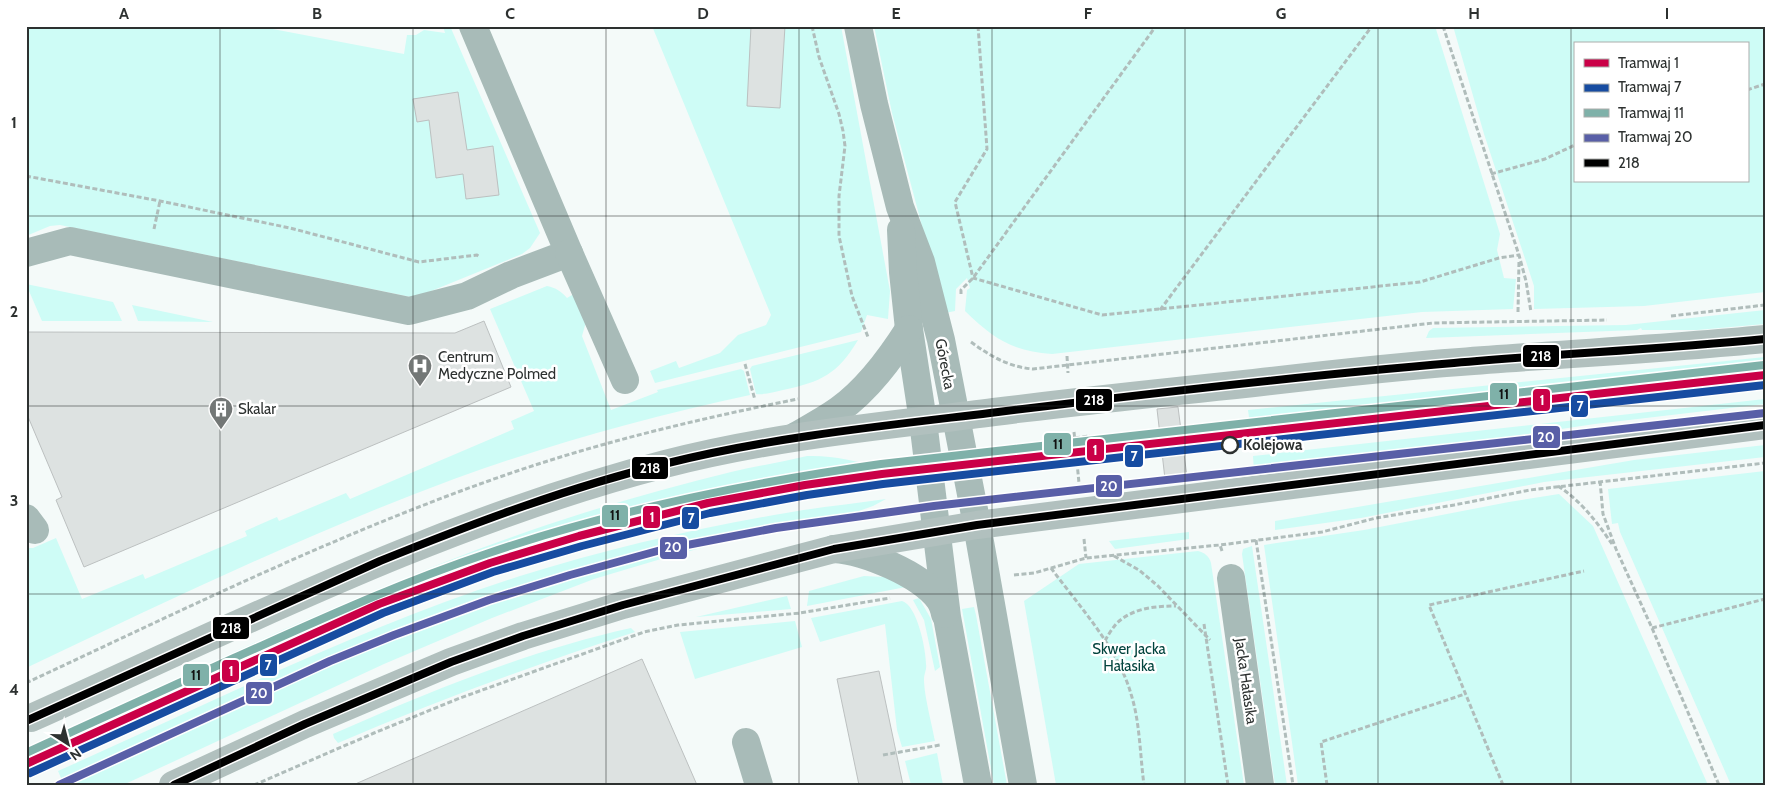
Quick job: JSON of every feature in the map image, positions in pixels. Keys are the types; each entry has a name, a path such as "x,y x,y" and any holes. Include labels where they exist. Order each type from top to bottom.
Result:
{"main road":[{"path":"31,718 380,561 448,534 547,499 665,464 718,451 796,436 1071,402 1448,363 1684,347 1765,339"},
{"path":"173,785 305,724 452,662 523,636 615,608 834,549 977,525 1765,425"}],"street":[{"path":"473,26 625,380"},
{"name":"Górecka","path":"858,26 874,104 900,206 923,271 937,326 977,525"},
{"name":"Górecka","path":"900,206 903,272 909,329 937,531"},
{"path":"26,253 70,241 409,311 468,296 511,275 569,253"},
{"path":"796,436 827,418 855,397 878,372 909,329"},
{"path":"977,525 1023,785"},
{"path":"937,531 947,617 978,785"},
{"path":"834,549 856,552 889,564 913,577 940,600 947,617"},
{"name":"Jacka Hałasika","path":"1231,578 1260,785"},
{"path":"746,742 759,785"}],"path":[{"path":"812,26 819,57 843,131 845,146 839,196 839,236 852,296 868,337"},
{"path":"973,278 955,202 987,149 978,26"},
{"path":"961,290 973,278 1156,26"},
{"path":"1160,310 1372,26"},
{"path":"1443,26 1519,255 1526,281 1530,312"},
{"path":"1748,90 1765,84"},
{"path":"1491,174 1545,159 1574,145"},
{"path":"26,176 290,228 419,262 477,255 511,275"},
{"path":"157,214 160,201"},
{"path":"973,278 1102,315 1420,282 1499,258 1519,255"},
{"path":"1518,312 1519,255"},
{"path":"1067,356 1086,558"},
{"path":"745,364 754,400"},
{"path":"1075,438 1090,436"},
{"path":"986,578 1034,573 1086,558 1322,532 1376,518 1530,490 1765,463"},
{"path":"1600,481 1604,514 1616,549 1719,785"},
{"path":"1558,486 1572,495 1591,515 1616,549"},
{"path":"1256,540 1293,785"},
{"path":"1220,544 1231,578"},
{"path":"1113,556 1139,570 1158,586 1206,637 1224,648 1243,666"},
{"path":"1051,568 1105,641 1120,666 1131,693 1144,785"},
{"path":"1504,785 1429,605 1584,570"},
{"path":"254,785 460,698 644,632 678,625 800,613 930,590"},
{"path":"1652,628 1765,599"},
{"path":"1105,641 1116,624 1132,613 1154,606 1176,606"},
{"path":"1204,624 1228,785"},
{"path":"1327,785 1321,742 1465,694"},
{"path":"883,755 940,745"}],"green space":[{"path":"26,26 257,26 404,54 407,35 416,35 424,30 445,33 443,26 450,26 540,233 530,248 522,254 419,296 411,297 60,225 50,226 26,236"},
{"path":"652,26 841,26 890,291 888,319 867,315 861,332 655,383 650,371 676,361 679,368 720,353 738,335 766,325 771,315"},
{"path":"874,26 1435,26 1500,234 1497,250 1504,278 1516,279 1513,309 1422,312 1052,354 1026,350 1004,342 985,329 965,311 967,290 970,288 967,278 956,289 955,311 945,313 892,113"},
{"path":"1453,26 1765,26 1765,292 1644,306 1534,309 1534,286 1484,134"},
{"path":"26,284 113,302 122,321 42,321"},
{"path":"547,286 563,293 567,298 577,292 586,322 582,336 611,410 658,392 657,390 741,369 744,371 750,395 600,432 454,479 292,545 26,668 26,548 33,548 56,538 82,599 143,574 145,579 247,536 245,531 277,517 279,521 346,493 350,499 514,429 511,421 534,411 490,309"},
{"path":"132,305 213,322 138,321"},
{"path":"1765,310 1765,324 1697,330 1642,330 1641,328 1637,330 1426,338 1429,331 1433,328 1626,325"},
{"path":"858,340 851,352 836,369 818,380 796,387 756,394 750,369 752,366"},
{"path":"1765,357 1765,367 1250,425 1248,410"},
{"path":"1765,399 1765,404 1595,424 1347,461 1254,471 1253,456"},
{"path":"1765,445 1765,457 1544,482 1361,518 1275,530 1275,521 1634,460"},
{"path":"807,456 835,457 879,467 779,483 688,501 577,529 505,551 428,578 334,616 45,747 42,741 222,657 344,603 467,554 529,531 629,499 731,472"},
{"path":"1765,471 1765,785 1731,785 1620,532 1618,523 1612,524 1608,489"},
{"path":"1559,494 1593,526 1708,785 1298,785 1264,545 1364,530"},
{"path":"886,499 859,511 750,535 594,579 492,618 384,664 123,785 64,785 58,771 344,642 460,596 520,576 619,548 685,532 798,511"},
{"path":"1189,532 1189,539 1115,549 1109,541"},
{"path":"1252,546 1287,785 1275,785 1242,554 1243,549"},
{"name":"Skwer Jacka Hałasika","path":"1198,551 1206,555 1211,563 1244,785 1056,785 1024,601 1079,564"},
{"path":"864,576 885,577 906,587 807,606 809,591"},
{"path":"787,596 791,609 696,617"},
{"path":"919,598 931,619 940,667 935,671 924,620 913,600"},
{"path":"902,601 912,610 920,628 926,666 924,686 935,741 902,747 897,730 885,624 820,642 811,618"},
{"path":"974,607 1007,785 994,785 962,609"},
{"path":"795,621 802,647 695,679 680,632"},
{"path":"631,628 635,632 485,684 338,743 334,738 333,734 443,688 517,660 593,637"},
{"path":"937,753 943,785 911,785 905,761"}],"building":[{"path":"751,26 785,26 780,108 747,106"},
{"path":"458,92 467,150 493,146 499,195 466,199 463,174 436,178 429,120 417,122 413,99"},
{"name":"Skalar","path":"484,321 511,387 84,567 56,500 62,497 26,412 26,332 455,333"},
{"path":"1178,407 1187,477 1165,479 1157,409"},
{"path":"642,659 697,785 353,785"},
{"path":"879,671 903,785 859,785 837,679"}],"tram line":[{"name":"11","path":"26,753 296,630 422,577 534,538 632,511 681,500 731,489 881,464 1764,365"},
{"name":"1","path":"26,764 379,604 490,563 579,536 708,503 805,485 882,474 1765,375"},
{"name":"7","path":"30,773 383,613 493,572 582,546 710,513 807,495 883,484 1765,385"},
{"name":"20","path":"59,785 330,661 394,635 489,600 661,550 776,528 934,506 1765,413"}],"transit line":[{"name":"218","path":"26,721 380,561 415,547 486,520 594,483 708,454 788,439 868,428 1222,386 1454,363 1765,339"},
{"name":"218","path":"174,785 305,724 451,662 523,636 623,605 834,549 977,525 1765,425"}],"place":[{"name":"Centrum Medyczne Polmed","path":"420,387"},
{"name":"Skalar","path":"221,430"},
{"name":"Kolejowa","path":"1230,445"}]}
